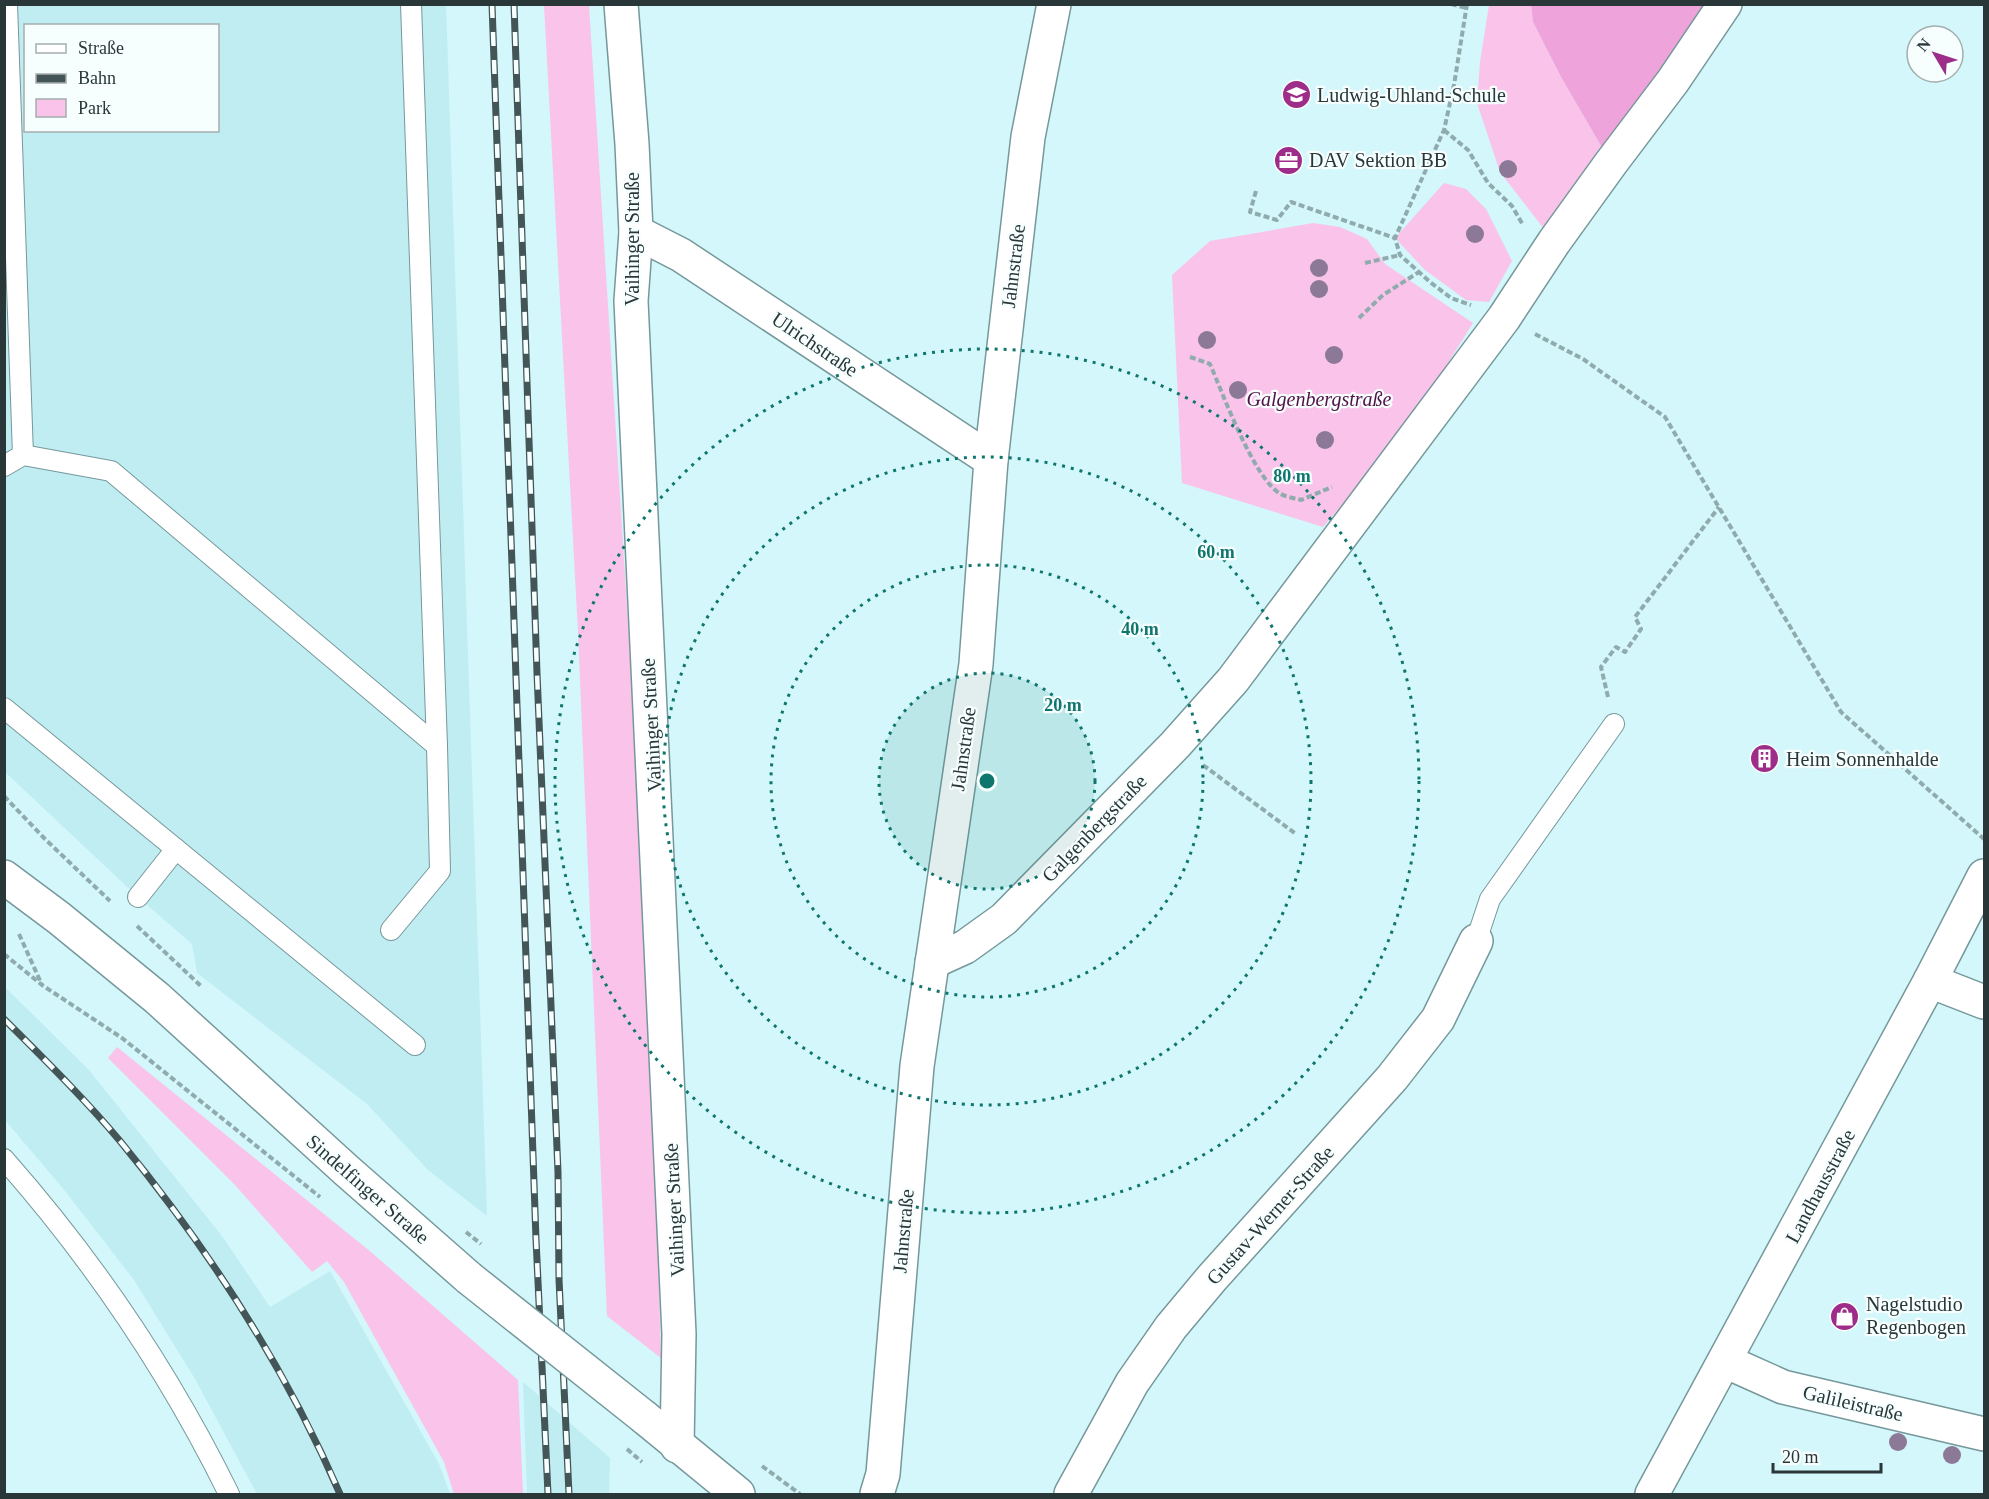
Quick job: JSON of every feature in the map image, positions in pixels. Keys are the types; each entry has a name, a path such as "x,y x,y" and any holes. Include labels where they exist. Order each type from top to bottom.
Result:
{"street":[{"name":"Vaihinger Straße","path":"621,4 636,232 631,301 679,1334 677,1446"},
{"name":"Jahnstraße","path":"877,1494 883,1474 917,1066 976,664 991,460 1028,137 1054,4"},
{"name":"Galgenbergstraße","path":"933,962 965,946 1004,919 1175,745 1233,680 1504,318 1554,242 1672,81 1725,4"},
{"name":"Ulrichstraße","path":"636,232 681,255 991,460"},
{"name":"Landhausstraße","path":"1652,1494 1930,981 1984,876"},
{"name":"Sindelfinger Straße","path":"4,877 59,918 157,998 469,1278 738,1494"},
{"name":"Gustav-Werner-Straße","path":"1071,1494 1132,1383 1172,1327 1212,1278 1392,1078 1438,1019 1476,941"},
{"path":"1930,981 1984,1002"},
{"name":"Galileistraße","path":"1725,1361 1783,1387 1984,1434"}],"lane":[{"path":"7,4 23,455"},
{"path":"390,930 440,871 411,4"},
{"path":"4,466 23,455 111,471 436,746"},
{"path":"4,708 416,1045"},
{"path":"1476,941 1490,899 1614,724"},
{"path":"138,897 176,849"},
{"path":"4,1159 68,1234 154,1360 229,1494"}],"path":[{"path":"1451,4 1466,6 1454,85 1444,130 1395,238 1400,255 1452,298 1504,318 1583,359 1665,417 1841,712 1984,839"},
{"path":"1444,130 1467,150 1488,183 1512,206 1519,218"},
{"path":"1256,191 1250,212 1277,220 1291,202 1395,238"},
{"path":"1365,263 1400,255"},
{"path":"1359,318 1383,295 1419,272"},
{"path":"1190,357 1210,364 1263,478 1279,493 1301,500 1353,477 1376,489"},
{"path":"1601,667 1616,647 1625,652 1641,629 1635,617 1719,507"},
{"path":"1175,745 1296,834"},
{"path":"4,796 114,905"},
{"path":"132,921 210,995"},
{"path":"19,932 42,985"},
{"path":"4,954 42,985 122,1038 254,1144"}],"shaded area":[{"path":"4,5 446,5 487,1216 428,1170 367,1104 197,973 192,944 138,897 5,772"},
{"path":"1531,5 1725,5 1611,163 1561,77 1533,22"},
{"path":"4,986 89,1070 222,1236 270,1307 330,1271 439,1464 450,1494 257,1494 195,1379 134,1280 65,1191 5,1120"},
{"path":"523,1382 610,1458 609,1494 527,1494"}],"green space":[{"path":"544,5 589,5 650,971 661,1358 607,1316 578,632"},
{"path":"1489,5 1531,5 1533,22 1561,77 1611,163 1554,242 1500,172 1477,103 1480,62"},
{"path":"1444,183 1466,189 1486,209 1512,261 1489,302 1466,300 1425,270 1395,238"},
{"path":"1313,223 1340,227 1367,239 1385,264 1473,323 1402,436 1323,527 1182,483 1172,275 1210,241"},
{"path":"117,1047 371,1252 518,1380 523,1494 454,1494 444,1462 344,1282 327,1261 312,1272 234,1184 108,1058"}],"railway":[{"path":"492,4 536,1239 548,1494"},
{"path":"514,4 537,673 558,1172 559,1279 569,1494"},
{"path":"4,1019 106,1125 184,1223 242,1310 295,1400 340,1494"}],"place":[{"name":"Ludwig-Uhland-Schule","path":"1296,95"},
{"name":"DAV Sektion BB","path":"1288,160"},
{"name":"Heim Sonnenhalde","path":"1765,759"},
{"name":"Nagelstudio Regenbogen","path":"1845,1316"}]}
